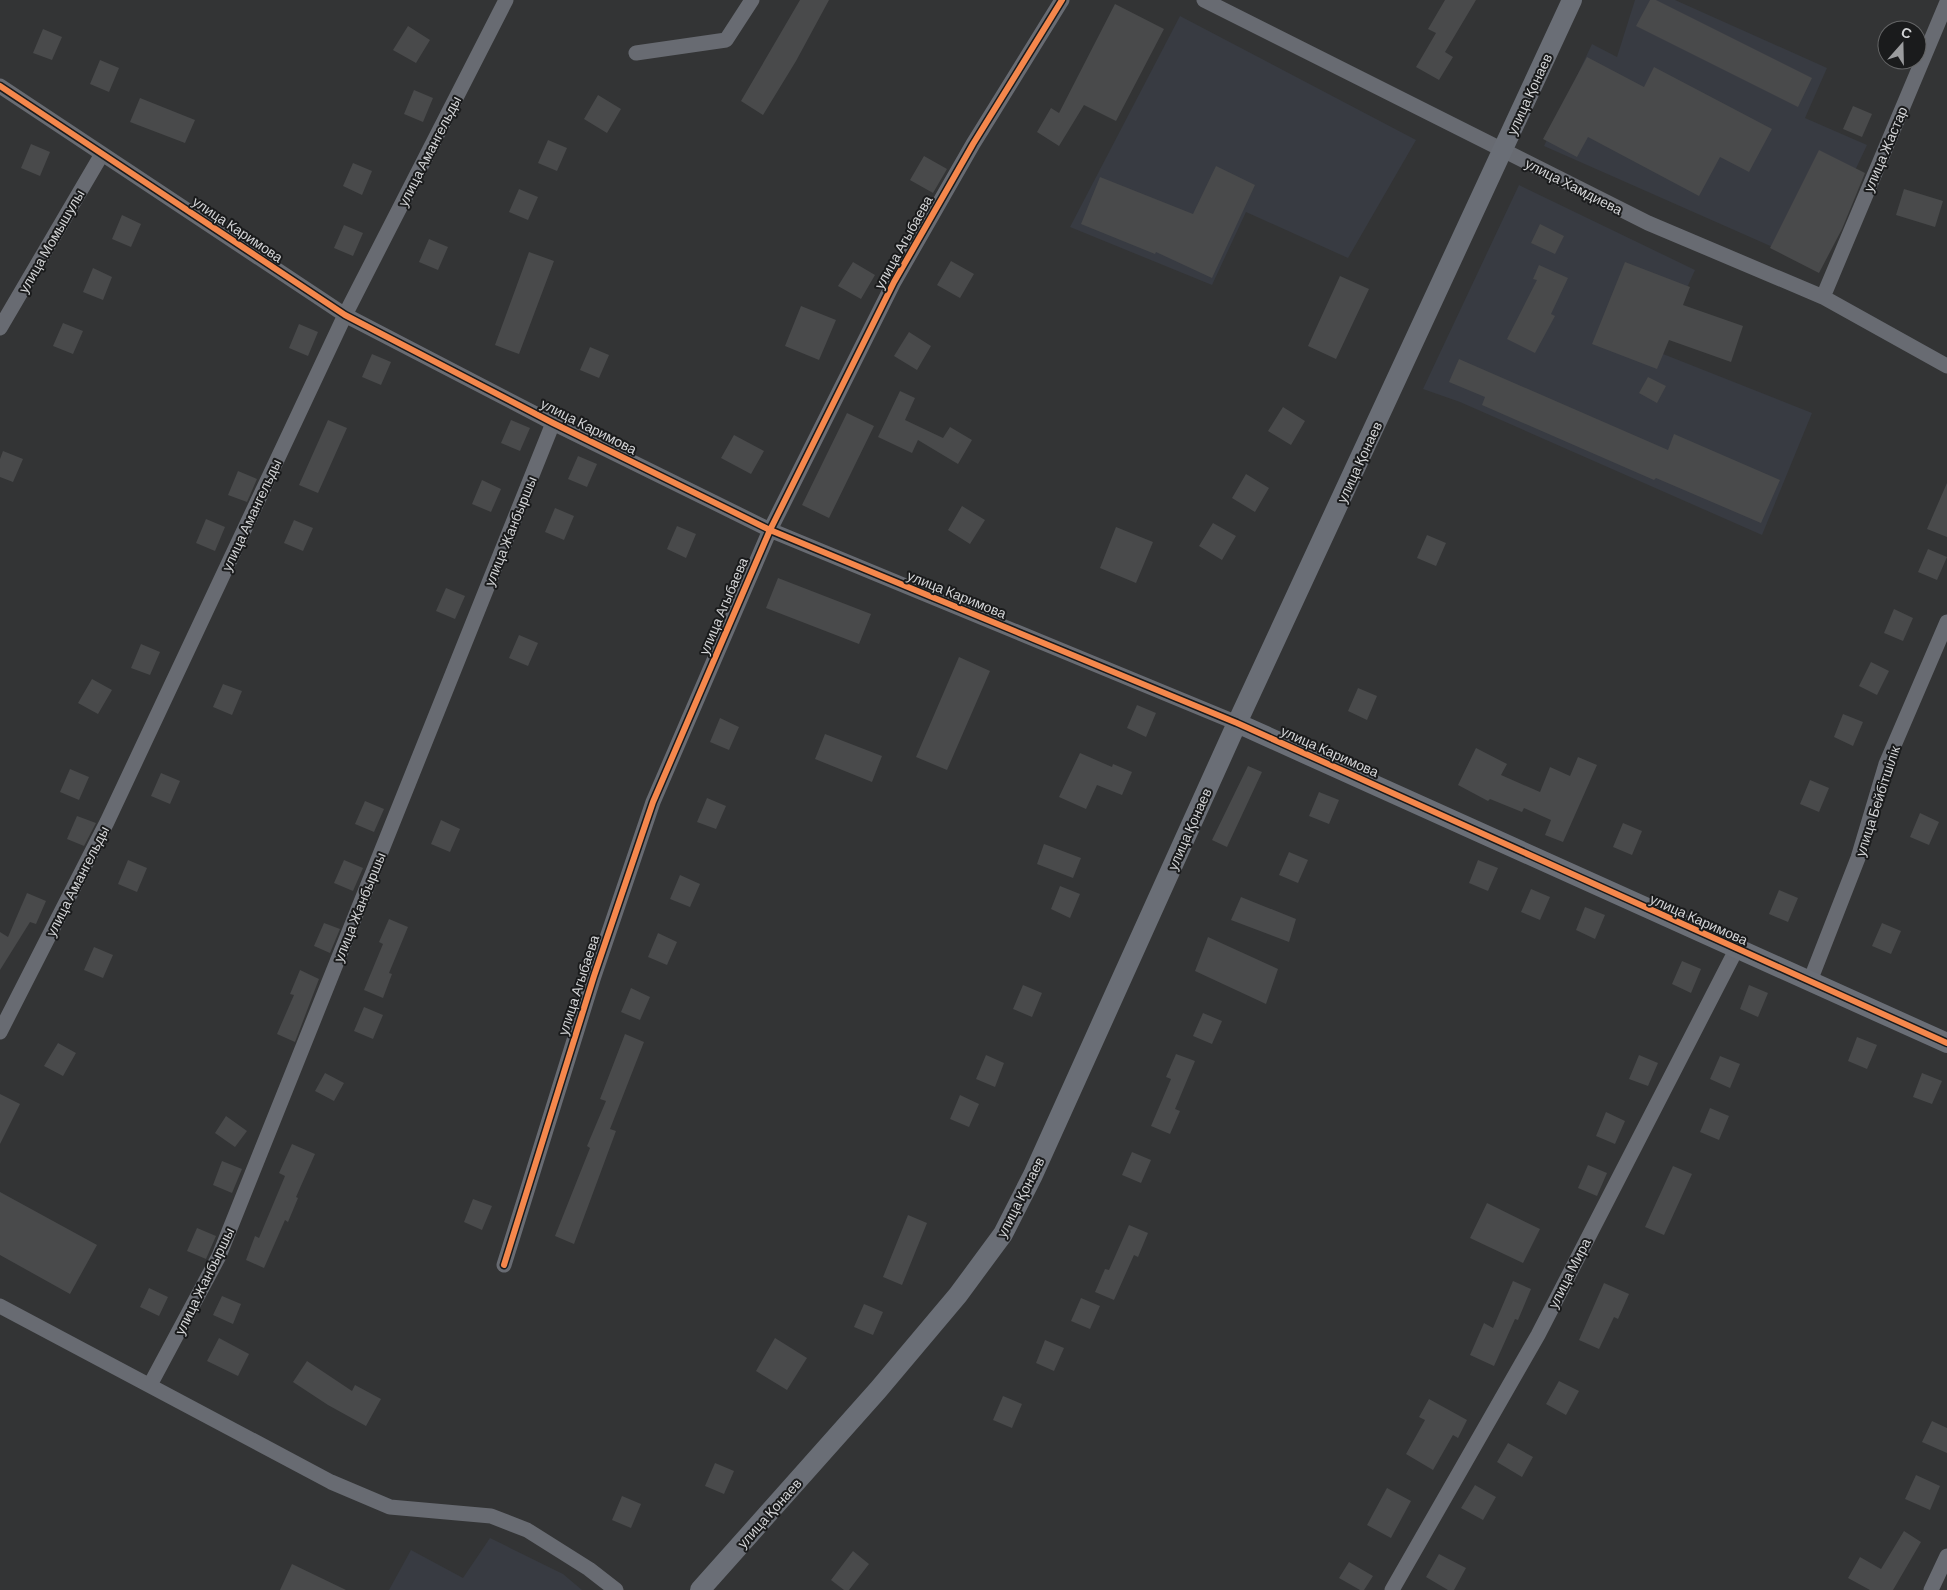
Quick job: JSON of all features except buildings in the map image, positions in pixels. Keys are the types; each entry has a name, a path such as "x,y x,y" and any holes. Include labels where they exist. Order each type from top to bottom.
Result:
{"main road":[{"name":"улица Қонаев","path":"700,1590 878,1390 958,1295 1003,1234 1033,1175 1237,723 1572,0"},
{"name":"улица Каримова","path":"1237,723 1736,950 1947,1043"}],"street":[{"name":"улица Амангельды","path":"0,1032 107,822 345,315 506,0"},
{"path":"636,53 726,40 752,0"},
{"name":"улица Агыбаева","path":"504,1265 594,976 653,802 770,530 894,282 973,144 1062,0"},
{"name":"улица Хамдиева","path":"1204,0 1648,223 1823,297 1947,366"},
{"name":"улица Жастар","path":"1823,297 1947,2"},
{"name":"улица Каримова","path":"0,86 345,315 553,423 770,530 1237,723"},
{"name":"улица Момышулы","path":"0,328 102,154"},
{"name":"улица Жанбыршы","path":"150,1385 220,1256 553,423"},
{"name":"улица Бейбітшілік","path":"1810,981 1858,858 1886,764 1947,622"},
{"name":"улица Мира","path":"1392,1590 1538,1335 1736,950"},
{"path":"0,1306 331,1482 390,1507 491,1516 527,1530 589,1569 616,1590"},
{"path":"1931,1590 1947,1556"}],"shaded area":[{"path":"1635,0 1675,0 1827,68 1805,118 1867,145 1811,264 1544,146 1592,44 1617,57"},
{"path":"1180,16 1416,140 1348,258 1246,212 1212,285 1070,227"},
{"path":"1519,185 1695,270 1658,352 1812,413 1762,535 1460,402 1423,389"},
{"path":"490,1538 563,1574 582,1590 389,1590 411,1550 463,1578"}],"cycle path":[{"path":"504,1265 594,976 653,802 770,530 894,282 973,144 1062,0"},
{"path":"0,86 345,315 553,423 770,530 1237,723 1947,1043"}]}
